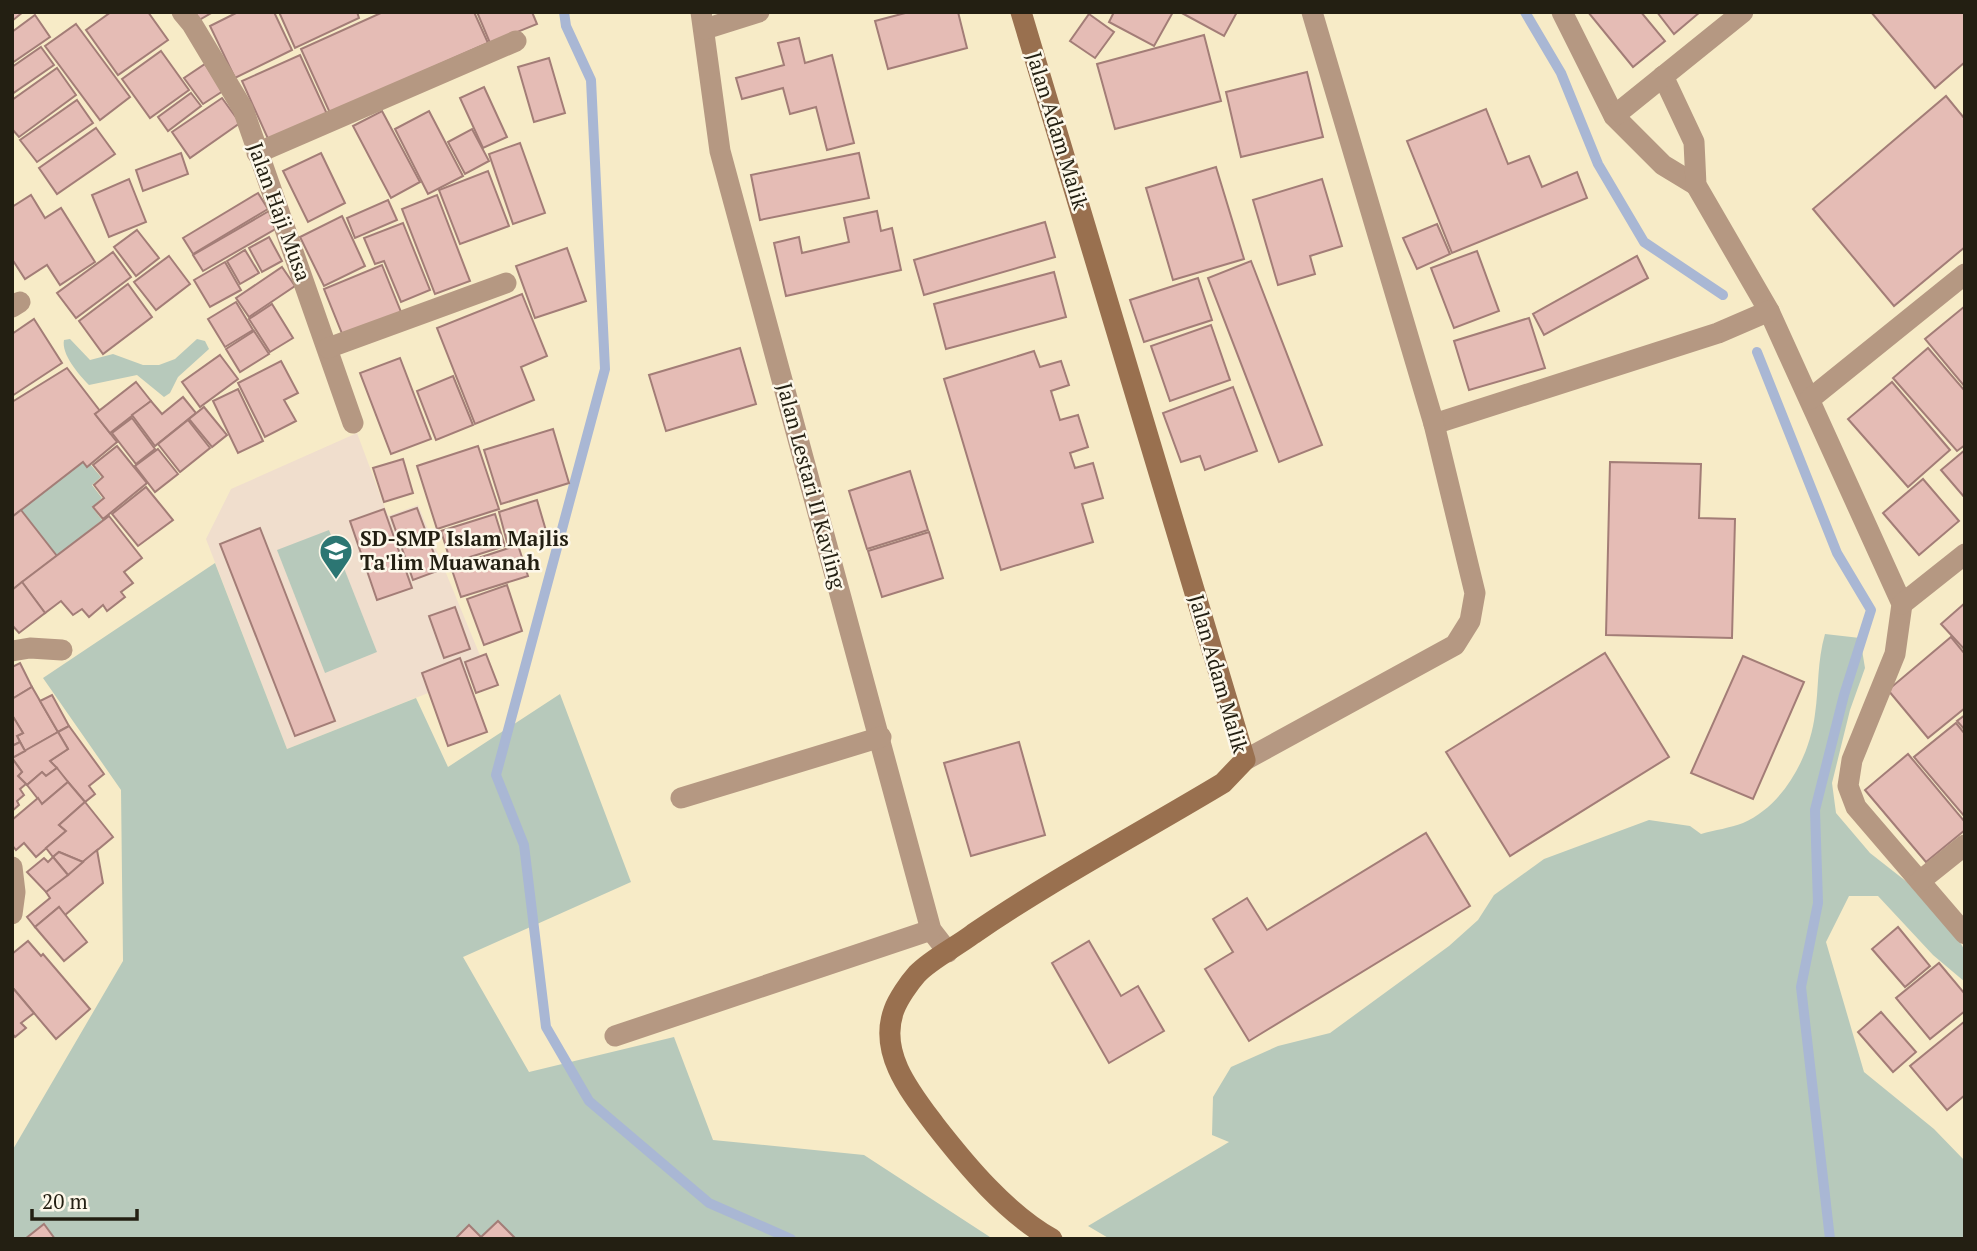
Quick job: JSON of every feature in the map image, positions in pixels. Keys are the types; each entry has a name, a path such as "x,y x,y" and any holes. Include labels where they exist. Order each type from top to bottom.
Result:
{"street":[{"name":"Jalan Haji Musa","path":"182,12 243,109 353,423"},
{"path":"703,21 759,12"},
{"name":"Jalan Adam Malik","path":"1021,12 1245,760 1223,783 996,918 948,952 918,974 894,1010 890,1033 894,1058 909,1091 949,1143 995,1194 1052,1239"},
{"path":"1245,760 1455,645 1470,621 1475,593 1434,424 1312,12"},
{"path":"1562,12 1614,116 1662,165 1696,185"},
{"path":"1614,116 1742,12"},
{"name":"Jalan Lestari II Kavling","path":"703,21 720,151 881,737 931,930 948,952"},
{"path":"257,153 516,41"},
{"path":"1663,76 1694,142 1696,185 1769,311 1902,604 1895,654 1852,760 1848,786 1856,807 1965,934"},
{"path":"1810,399 1965,274"},
{"path":"328,348 506,283"},
{"path":"1434,424 1718,332 1769,311"},
{"path":"1902,604 1965,554"},
{"path":"12,652 30,648 62,650"},
{"path":"681,798 881,737"},
{"path":"1920,881 1965,845"},
{"path":"12,867 15,892 12,914"},
{"path":"615,1036 931,930"}],"shaded area":[{"name":"SD-SMP Islam Majlis Ta'lim Muawanah","path":"357,433 388,516 418,505 486,670 287,749 206,539 231,489"}],"green space":[{"path":"70,339 90,360 113,354 143,365 159,365 175,359 197,339 205,341 209,349 178,377 170,393 164,397 137,375 89,385 65,352 64,340"},
{"path":"83,462 90,464 101,477 92,485 102,498 92,507 102,520 57,556 21,510"},
{"path":"329,530 377,652 325,673 277,550"},
{"path":"215,563 287,749 416,698 448,767 560,694 631,882 463,957 529,1072 674,1037 713,1140 864,1155 993,1239 12,1239 12,1151 123,961 121,790 43,678"},
{"path":"1825,634 1860,638 1865,668 1850,710 1832,783 1836,813 1870,853 1907,882 1960,942 1965,951 1965,982 1933,955 1878,896 1849,896 1826,942 1864,1072 1934,1129 1964,1160 1965,1239 1110,1239 1088,1226 1229,1142 1212,1135 1213,1097 1231,1067 1278,1046 1330,1033 1449,946 1478,920 1494,895 1544,859 1649,820 1690,826 1701,834 1738,825 1758,815 1771,804 1792,778 1807,746 1815,714 1819,664"}],"building":[{"path":"12,12 23,12 12,21"},
{"path":"111,12 148,12 168,40 118,75 86,30"},
{"path":"195,12 213,12 199,20"},
{"path":"238,12 274,12 292,50 235,78 210,26"},
{"path":"279,12 357,12 359,18 295,48"},
{"path":"383,12 474,12 488,43 330,113 301,49"},
{"path":"477,12 532,12 537,24 490,43"},
{"path":"909,12 958,12 967,48 888,69 875,21"},
{"path":"1114,12 1173,12 1154,46 1109,22"},
{"path":"1180,12 1237,12 1224,36"},
{"path":"1588,12 1641,12 1665,41 1633,67"},
{"path":"1657,12 1700,12 1674,34"},
{"path":"1871,12 1965,12 1965,62 1935,88"},
{"path":"1089,14 1114,32 1095,58 1070,41"},
{"path":"35,15 50,37 12,63 12,32"},
{"path":"76,24 130,97 100,120 45,46"},
{"path":"1204,35 1221,101 1115,129 1097,64"},
{"path":"799,38 805,63 832,55 854,143 827,150 816,107 790,114 783,88 742,99 736,78 784,65 778,43"},
{"path":"41,47 54,65 12,94 12,67"},
{"path":"161,51 189,90 150,118 122,79"},
{"path":"300,55 327,114 269,141 242,81"},
{"path":"549,58 565,113 534,122 518,67"},
{"path":"205,64 223,91 203,104 184,78"},
{"path":"57,68 76,95 19,137 12,129 12,100"},
{"path":"1307,72 1323,137 1241,157 1226,92"},
{"path":"484,87 507,137 483,148 460,98"},
{"path":"191,93 201,106 168,131 158,117"},
{"path":"1946,96 1965,119 1965,247 1894,306 1813,209"},
{"path":"222,98 240,123 190,158 172,132"},
{"path":"77,100 93,123 37,162 20,140"},
{"path":"1486,109 1508,164 1529,156 1542,187 1577,172 1587,198 1452,253 1407,141"},
{"path":"382,111 420,182 391,198 353,126"},
{"path":"429,111 463,176 428,194 395,129"},
{"path":"96,128 115,154 57,194 39,168"},
{"path":"472,129 489,161 465,174 448,142"},
{"path":"520,143 545,213 513,224 489,154"},
{"path":"181,153 188,174 143,191 136,170"},
{"path":"321,153 345,203 308,222 283,171"},
{"path":"859,153 869,198 760,220 751,175"},
{"path":"1216,167 1244,259 1173,280 1146,188"},
{"path":"488,171 509,226 460,244 439,190"},
{"path":"129,179 146,222 109,237 92,195"},
{"path":"1322,179 1342,246 1310,256 1315,274 1278,285 1253,200"},
{"path":"258,193 268,209 193,254 183,238"},
{"path":"31,195 45,218 61,208 95,262 60,285 47,265 25,279 12,259 12,207"},
{"path":"437,195 470,281 435,294 402,209"},
{"path":"388,200 397,220 355,238 347,218"},
{"path":"269,211 279,227 203,271 193,255"},
{"path":"877,211 881,231 892,228 901,270 786,296 774,243 799,237 802,253 849,242 844,218"},
{"path":"342,216 365,266 324,286 300,237"},
{"path":"1045,222 1055,257 924,295 914,260"},
{"path":"403,223 430,290 401,302 384,261 375,264 364,238"},
{"path":"1437,224 1450,254 1417,269 1403,238"},
{"path":"137,230 159,258 136,276 114,247"},
{"path":"269,237 282,261 262,272 249,248"},
{"path":"567,248 586,301 535,318 516,266"},
{"path":"245,250 259,273 240,284 227,261"},
{"path":"1477,251 1499,311 1454,328 1431,268"},
{"path":"113,252 131,277 76,318 57,293"},
{"path":"169,256 190,284 156,310 134,282"},
{"path":"1637,256 1648,278 1544,335 1533,314"},
{"path":"1251,261 1322,445 1279,462 1208,278"},
{"path":"225,262 241,290 210,307 194,280"},
{"path":"382,265 401,312 343,336 324,289"},
{"path":"282,267 295,286 249,317 236,298"},
{"path":"1054,272 1066,317 946,349 934,304"},
{"path":"1198,278 1212,320 1144,342 1130,300"},
{"path":"128,284 152,317 103,354 79,321"},
{"path":"522,294 547,356 521,367 534,400 475,424 437,328"},
{"path":"236,302 253,330 225,347 208,319"},
{"path":"272,304 293,338 270,352 249,319"},
{"path":"1965,306 1965,387 1925,339"},
{"path":"1529,318 1545,368 1469,390 1454,341"},
{"path":"34,319 62,363 12,396 12,334"},
{"path":"1211,325 1230,380 1170,401 1151,346"},
{"path":"254,331 269,354 240,372 226,349"},
{"path":"740,348 756,404 666,431 649,375"},
{"path":"1928,348 1965,391 1965,445 1957,451 1893,378"},
{"path":"1034,351 1040,367 1061,361 1069,385 1051,391 1060,420 1078,415 1088,447 1070,453 1075,468 1093,463 1103,498 1082,504 1093,542 1001,570 944,379"},
{"path":"220,355 238,379 200,407 182,382"},
{"path":"400,358 431,439 391,454 360,373"},
{"path":"281,361 298,393 284,400 296,421 265,437 238,383"},
{"path":"67,368 100,411 95,414 117,442 87,467 83,462 12,517 12,402"},
{"path":"453,376 473,425 436,440 417,391"},
{"path":"136,382 151,401 110,433 95,414"},
{"path":"1892,382 1950,450 1908,487 1848,419"},
{"path":"1233,387 1257,451 1205,470 1200,456 1181,462 1163,413"},
{"path":"238,389 263,441 238,453 213,401"},
{"path":"183,397 196,413 155,446 132,415 151,401 162,414"},
{"path":"204,407 227,435 212,447 189,419"},
{"path":"132,418 155,449 136,464 112,433"},
{"path":"188,420 210,448 180,472 158,444"},
{"path":"553,429 569,483 501,504 484,450"},
{"path":"117,446 147,483 103,519 93,507 104,498 94,485 103,477 93,465"},
{"path":"478,446 499,509 437,529 417,466"},
{"path":"158,449 178,474 155,492 135,466"},
{"path":"1965,450 1965,498 1941,470"},
{"path":"403,459 413,493 384,502 373,468"},
{"path":"1610,462 1701,464 1699,518 1735,519 1732,638 1606,635"},
{"path":"910,471 928,530 867,549 849,491"},
{"path":"1923,479 1959,521 1919,555 1883,513"},
{"path":"146,487 173,520 138,546 112,514"},
{"path":"537,500 547,534 508,546 499,512"},
{"path":"417,508 440,570 413,580 391,517"},
{"path":"384,509 412,588 377,600 350,521"},
{"path":"21,510 57,556 12,590 12,517"},
{"path":"495,514 505,546 451,563 441,531"},
{"path":"109,516 142,558 124,572 133,583 121,592 125,597 107,611 103,605 89,617 82,609 73,615 61,601 45,613 22,582"},
{"path":"260,528 335,721 295,736 220,544"},
{"path":"929,532 943,578 882,597 868,551"},
{"path":"518,545 528,576 461,597 451,567"},
{"path":"22,582 45,613 19,633 12,625 12,590"},
{"path":"507,585 522,631 484,645 467,599"},
{"path":"1965,603 1965,650 1941,624"},
{"path":"455,607 470,649 444,658 429,616"},
{"path":"1951,637 1965,654 1965,708 1928,738 1888,690"},
{"path":"1605,653 1669,757 1510,856 1446,752"},
{"path":"486,654 498,685 476,693 465,662"},
{"path":"1743,656 1804,682 1753,799 1691,773"},
{"path":"460,658 487,732 448,746 422,673"},
{"path":"20,663 32,687 12,699 12,667"},
{"path":"32,687 58,732 25,751 17,736 23,733 12,715 12,699"},
{"path":"52,695 69,726 58,732 40,701"},
{"path":"12,715 23,733 17,736 20,742 12,746"},
{"path":"1965,715 1965,730 1957,721"},
{"path":"1956,723 1965,734 1965,817 1914,757"},
{"path":"69,726 104,774 89,786 95,794 85,802 50,761 68,749 58,732"},
{"path":"58,732 68,749 50,761 57,768 46,776 42,772 27,785 18,776 22,772 12,758"},
{"path":"20,742 25,751 12,758 12,746"},
{"path":"1019,742 1045,835 971,856 944,763"},
{"path":"1908,754 1965,822 1965,830 1926,862 1865,790"},
{"path":"12,758 22,772 18,776 26,784 20,789 24,795 17,801 19,805 12,811"},
{"path":"57,768 68,782 42,804 27,785 42,772 46,776"},
{"path":"68,782 85,802 59,825 66,831 36,857 24,843 16,850 12,845 12,820 38,798 42,804"},
{"path":"85,802 113,837 83,862 59,852 53,857 46,848 66,831 59,825"},
{"path":"1426,833 1470,906 1249,1041 1205,969 1233,952 1213,919 1247,898 1267,930"},
{"path":"97,850 103,883 65,915 59,907 35,927 27,917 50,898 46,892"},
{"path":"59,852 83,862 68,875 53,857"},
{"path":"53,857 68,875 46,892 27,872 44,858 48,862"},
{"path":"59,907 87,942 64,961 35,927"},
{"path":"1898,927 1930,966 1905,987 1872,949"},
{"path":"28,941 41,956 43,954 90,1009 56,1039 12,987 12,954"},
{"path":"1089,941 1121,996 1138,986 1164,1031 1109,1063 1052,963"},
{"path":"1939,963 1965,994 1965,1011 1930,1039 1896,998"},
{"path":"12,987 34,1013 21,1023 26,1028 15,1037 12,1033"},
{"path":"1881,1012 1916,1052 1893,1072 1858,1032"},
{"path":"1965,1021 1965,1095 1947,1110 1910,1066"},
{"path":"498,1221 516,1239 455,1239 469,1225 481,1237"},
{"path":"44,1224 55,1239 25,1239"}],"waterway":[{"path":"564,12 566,26 591,80 605,369 496,775 524,845 546,1027 589,1101 709,1203 791,1239"},
{"path":"1525,12 1561,73 1598,164 1644,242 1723,295"},
{"path":"1757,352 1837,553 1871,610 1844,695 1815,810 1818,903 1801,987 1830,1239"}],"place":[{"name":"SD-SMP Islam Majlis Ta'lim Muawanah","path":"336,581"}]}
